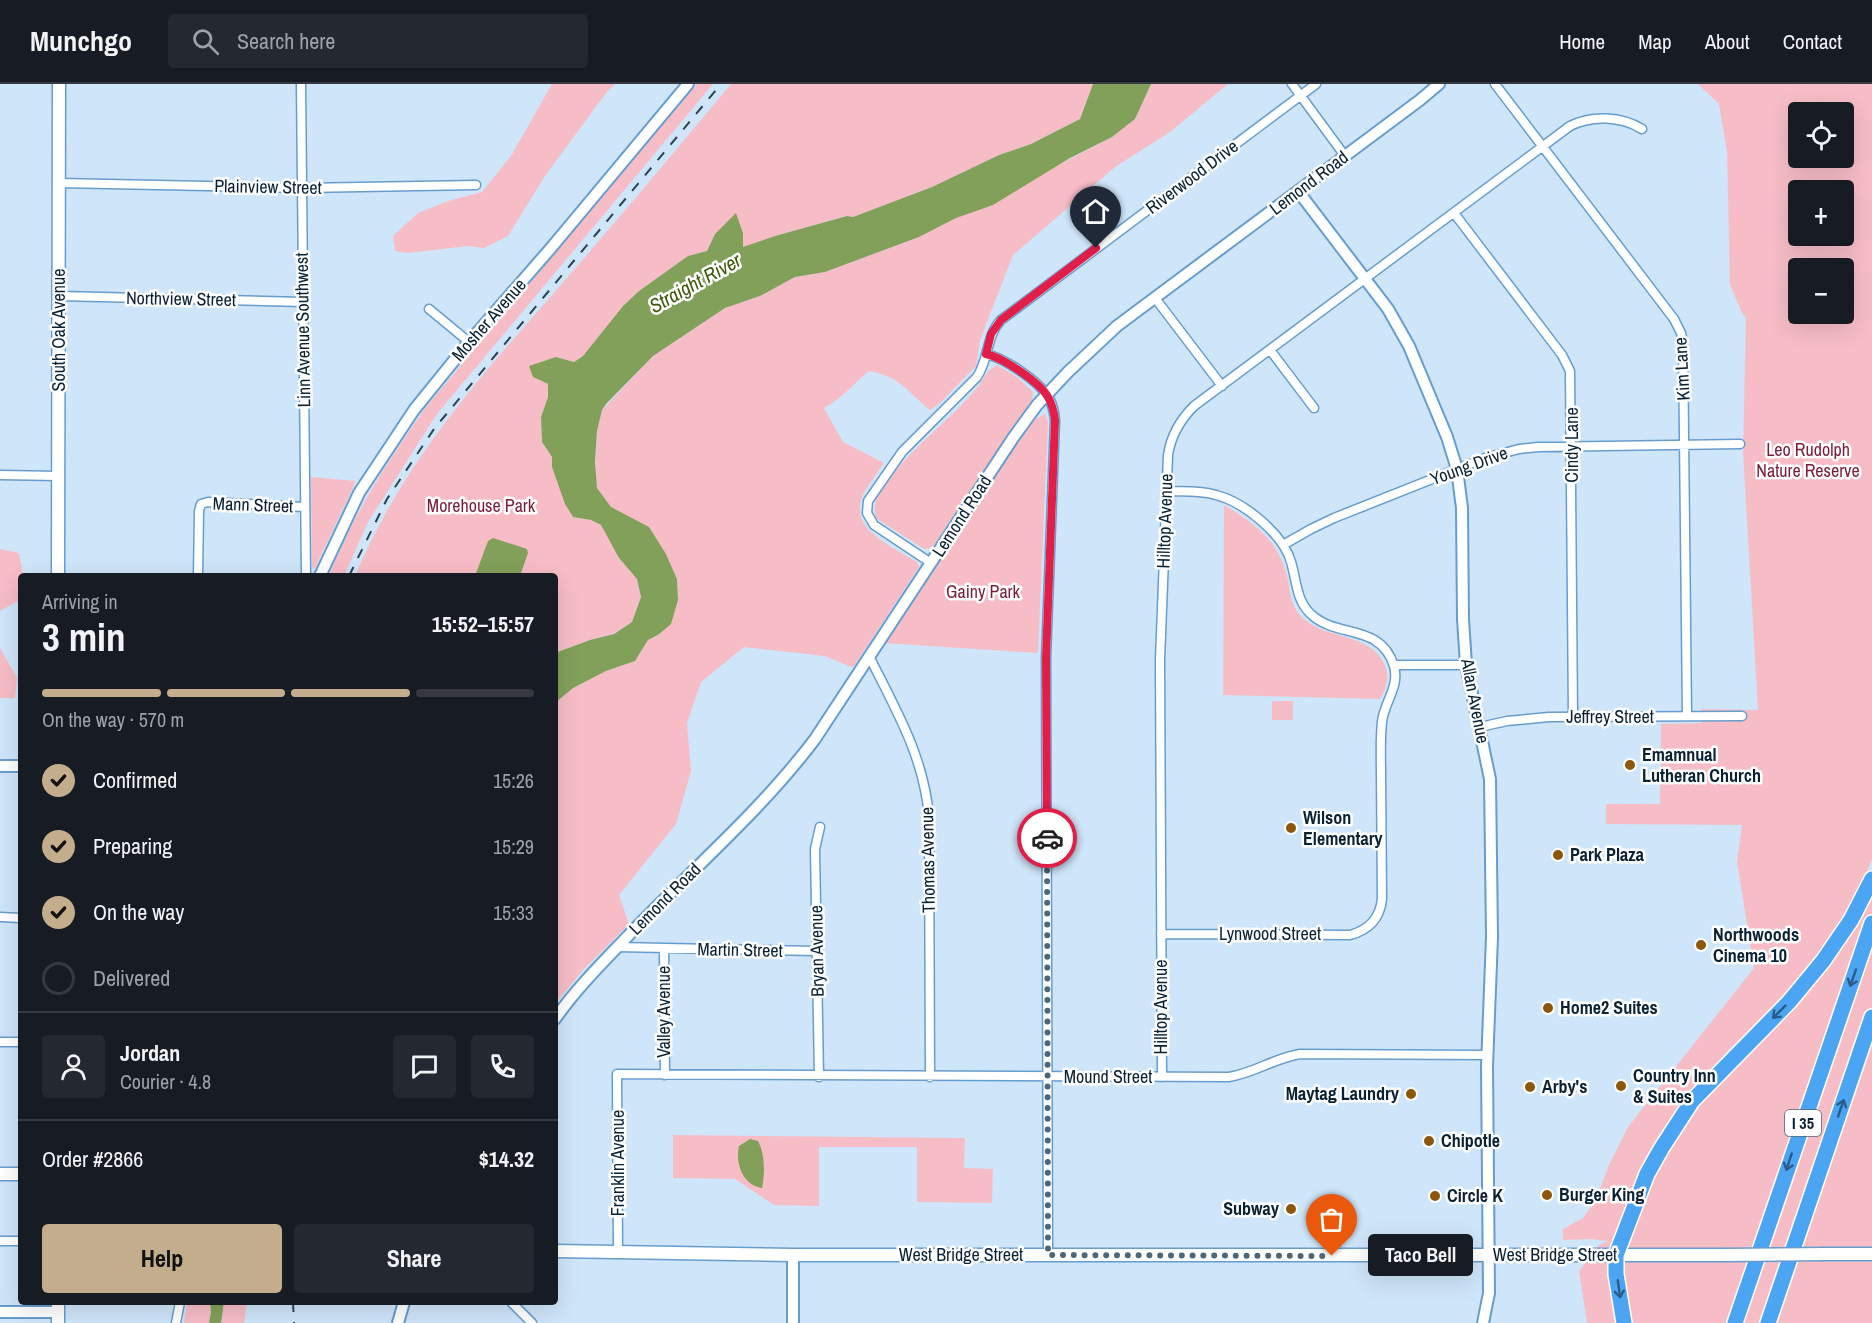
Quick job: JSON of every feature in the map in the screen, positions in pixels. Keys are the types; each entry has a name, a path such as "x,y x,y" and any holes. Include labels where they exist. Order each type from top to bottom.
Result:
{"highway":[{"path":"1624,1323 1616,1274 1616,1255 1647,1174 1675,1125 1692,1101 1808,981 1851,920 1872,879"},
{"name":"I 35","path":"1735,1323 1872,923"},
{"name":"I 35","path":"1768,1323 1872,1017"}],"main road":[{"name":"South Oak Avenue","path":"58,573 59,84"},
{"path":"0,1174 18,1174"},
{"name":"West Bridge Street","path":"558,1251 794,1255 1872,1254"}],"street":[{"name":"Linn Avenue Southwest","path":"301,84 306,573"},
{"name":"Mosher Avenue","path":"321,573 350,509 376,465 414,410 688,84"},
{"path":"1292,84 1345,156"},
{"name":"Riverwood Drive","path":"931,563 874,525 867,513 868,501 902,452 977,377 982,370 991,334 1001,320 1316,84"},
{"name":"Lemond Road","path":"558,1015 584,981 766,799 815,739 1013,438 1047,394 1092,348 1155,298 1439,84"},
{"name":"Kim Lane","path":"1494,84 1677,324 1683,342 1687,716"},
{"name":"Hilltop Avenue","path":"1161,1077 1160,660 1169,446 1178,425 1194,406 1570,126 1589,120 1618,119 1631,122 1642,129"},
{"name":"Plainview Street","path":"59,183 302,188 476,185"},
{"name":"Allan Avenue","path":"1298,191 1394,318 1409,346 1447,437 1457,469 1462,508 1463,638 1466,665 1490,779 1492,937 1487,1055 1488,1302 1483,1323"},
{"name":"Cindy Lane","path":"1454,213 1567,362 1572,379 1573,717"},
{"name":"Northview Street","path":"59,296 303,302"},
{"path":"1155,298 1222,386"},
{"path":"429,309 469,342"},
{"path":"1270,350 1314,408"},
{"path":"986,354 1014,366 1047,394 1055,420 1046,658 1048,1255"},
{"name":"Young Drive","path":"1283,545 1334,518 1485,458 1519,449 1572,446 1740,444"},
{"path":"0,475 59,476"},
{"path":"1166,491 1204,492 1227,499 1267,527 1283,545 1291,562 1299,598 1310,614 1331,626 1370,637 1385,650 1394,665 1466,665"},
{"name":"Mann Street","path":"198,573 201,504 208,502 304,507"},
{"name":"Thomas Avenue","path":"869,656 910,737 927,795 930,1077"},
{"name":"Lynwood Street","path":"1161,934 1350,935 1360,932 1375,920 1382,899 1382,723 1395,683 1394,665"},
{"name":"Jeffrey Street","path":"1480,727 1528,718 1742,716"},
{"path":"0,766 18,766"},
{"name":"Bryan Avenue","path":"819,1077 815,849 820,827"},
{"path":"0,917 18,918"},
{"name":"Martin Street","path":"617,947 817,951"},
{"name":"Valley Avenue","path":"663,949 664,1075"},
{"path":"0,1042 18,1042"},
{"name":"Mound Street","path":"617,1074 819,1077 1229,1077 1300,1054 1487,1055"},
{"name":"Franklin Avenue","path":"617,1074 618,1252"},
{"path":"0,1241 18,1241"},
{"path":"793,1323 794,1255"},
{"path":"176,1323 179,1305"},
{"path":"398,1323 403,1305"},
{"path":"514,1305 532,1323"},
{"path":"0,1312 58,1312"}],"green space":[{"path":"552,84 615,84 545,176 508,236 484,248 468,246 408,253 395,251 393,236 418,213 448,201 482,192 511,156"},
{"path":"697,84 713,84 437,414 368,522 345,573 330,573 372,488 426,407"},
{"name":"Morehouse Park","path":"731,84 1093,84 1080,119 1031,144 999,155 932,187 853,217 846,216 775,236 743,248 743,233 736,214 715,234 707,251 688,256 639,291 623,306 583,356 574,362 556,357 533,377 548,384 548,397 541,417 542,442 552,457 552,467 573,517 601,524 619,558 637,579 641,597 632,622 613,634 558,652 558,573 356,573 393,500 439,431 490,366"},
{"path":"1151,84 1228,84 1170,132 1115,167 1013,255 980,340 976,366 938,405 930,410 897,381 869,371 842,396 824,408 843,442 884,463 865,491 860,504 865,525 884,542 917,562 919,567 854,666 851,667 825,656 744,647 701,682 687,723 691,771 676,824 619,895 629,924 584,969 558,1000 558,700 573,688 606,671 635,661 648,640 659,635 678,600 677,579 666,554 611,507 597,488 595,479 597,431 602,410 653,356 725,308 760,296 795,277 825,272 919,237 1112,137 1135,119"},
{"name":"Leo Rudolph Nature Reserve","path":"1698,84 1872,84 1872,860 1859,888 1828,940 1790,988 1725,1053 1750,1041 1789,1002 1872,879 1872,1323 1587,1323 1579,1271 1599,1245 1608,1241 1563,1240 1563,1229 1583,1218 1596,1200 1609,1165 1628,1127 1754,968 1737,862 1742,825 1606,824 1606,804 1660,804 1661,724 1702,723 1701,709 1758,710 1743,452 1746,317 1730,285 1727,152 1719,104"},
{"path":"997,365 1017,377 1033,392 1032,402 932,548 924,549 876,518 875,506 878,495 899,466 964,402 987,373"},
{"name":"Gainy Park","path":"1045,414 1048,422 1038,653 883,643 999,467 1034,420"},
{"path":"311,477 356,481 315,568 312,567"},
{"path":"1224,505 1255,526 1271,542 1283,562 1292,600 1299,614 1320,629 1370,647 1379,656 1386,668 1387,676 1380,699 1223,695"},
{"path":"0,549 19,553 22,573 18,573 18,601 0,611"},
{"path":"0,648 17,678 15,698 0,698"},
{"path":"1272,701 1293,701 1293,720 1272,720"},
{"path":"673,1135 965,1138 964,1168 993,1169 992,1203 917,1202 917,1147 819,1147 819,1206 774,1205 735,1179 673,1178"},
{"path":"187,1305 210,1305 209,1323 184,1323"},
{"path":"224,1305 247,1305 244,1323 221,1323"}],"water":[{"name":"Straight River","path":"1093,84 1151,84 1135,119 1112,137 1070,158 993,205 956,218 919,237 825,272 795,277 760,296 725,308 653,356 606,404 602,410 597,431 595,462 597,488 611,507 649,527 666,554 677,579 678,600 671,624 648,640 635,661 606,671 573,688 558,700 558,652 614,634 632,622 641,597 637,579 619,558 601,525 591,520 573,517 565,504 552,467 552,457 542,442 541,417 548,397 548,384 533,377 529,366 556,357 574,362 583,356 623,306 639,291 688,256 707,251 715,234 736,213 743,233 743,247 847,216 853,217 932,187 999,155 1031,144 1080,119"},
{"path":"493,538 527,549 528,553 521,573 476,573 488,541"},
{"path":"750,1139 758,1141 762,1152 764,1171 762,1188 755,1186 745,1178 738,1160 739,1146"},
{"path":"210,1305 224,1305 221,1323 209,1323"}],"railway":[{"path":"350,573 387,499 434,429 721,84"},
{"path":"293,1305 294,1323"}],"way so far":[{"path":"1047,838 1048,1255 1332,1256"}],"place":[{"name":"Emamnual Lutheran Church","path":"1630,765"},
{"name":"Wilson Elementary","path":"1291,828"},
{"name":"Park Plaza","path":"1558,855"},
{"name":"Northwoods Cinema 10","path":"1701,945"},
{"name":"Home2 Suites","path":"1548,1008"},
{"name":"Country Inn & Suites","path":"1621,1086"},
{"name":"Arby's","path":"1530,1087"},
{"name":"Maytag Laundry","path":"1411,1094"},
{"name":"Chipotle","path":"1429,1141"},
{"name":"Burger King","path":"1547,1195"},
{"name":"Circle K","path":"1435,1196"},
{"name":"Subway","path":"1291,1209"},
{"name":"Taco Bell","path":"1332,1256"}],"route":[{"path":"1047,838 1046,658 1054,411 1047,394 1014,366 986,354 991,334 1001,320 1096,248"}]}
